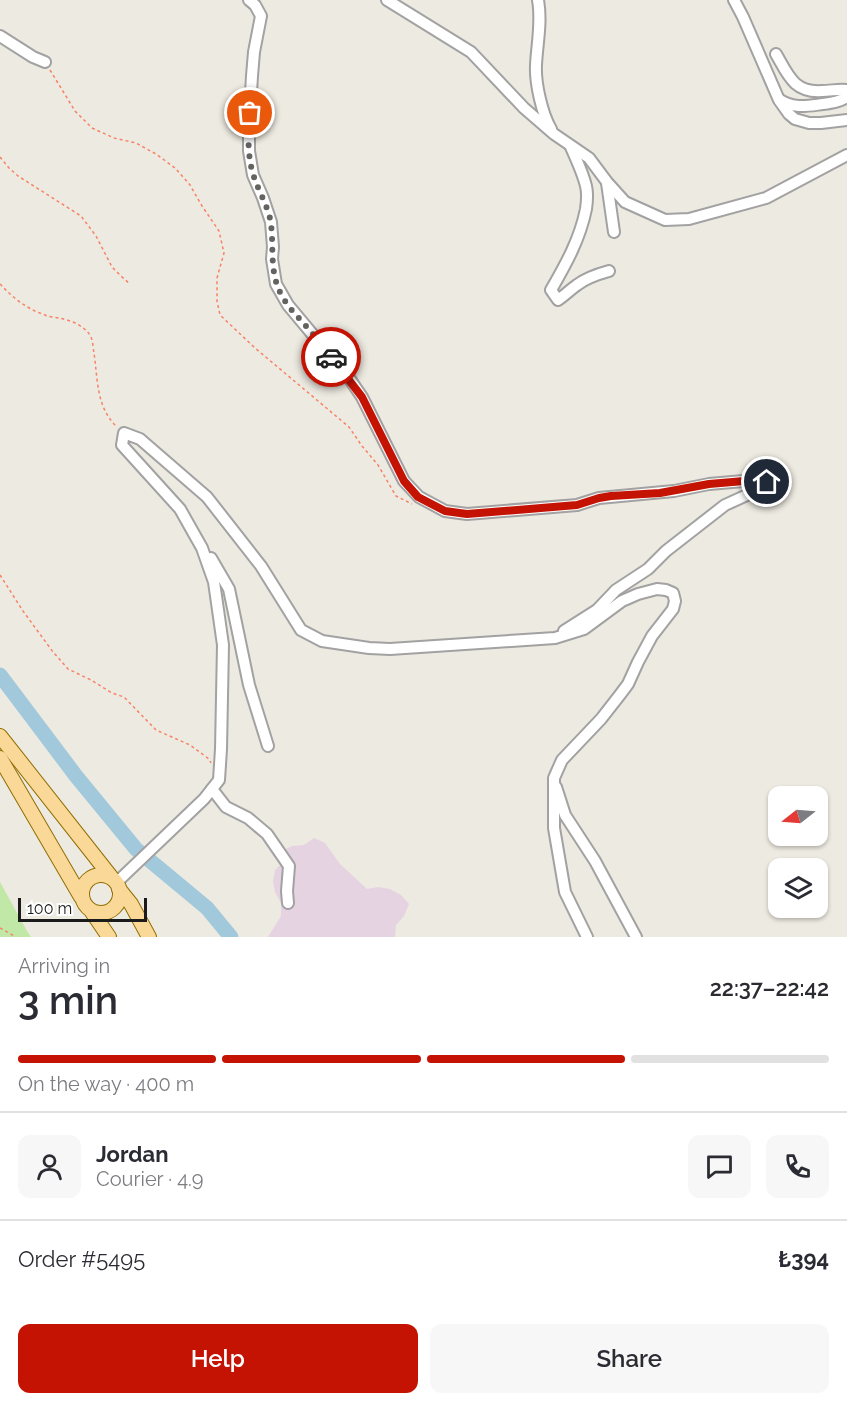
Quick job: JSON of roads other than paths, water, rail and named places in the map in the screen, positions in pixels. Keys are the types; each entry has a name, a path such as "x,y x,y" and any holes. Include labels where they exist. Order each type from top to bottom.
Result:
{"main road":[{"path":"0,736 116,883 131,904 149,937"},
{"path":"0,758 87,908 109,937"},
{"path":"81,897 84,884 88,879 100,875 116,883 119,902 116,907 105,914 92,912"}],"street":[{"path":"249,0 261,16 251,82 249,151 253,175 271,222 272,260 276,284 288,305 362,397 404,481 418,497 445,511 467,514 577,505 605,497 660,493 709,484 756,480 767,482 758,490 720,508 666,551 648,569 616,590 597,610 555,638"},
{"path":"387,0 471,52 524,108 554,134 589,158 625,202 665,220 689,219 766,198 847,155"},
{"path":"538,0 537,79 544,112 554,134"},
{"path":"734,0 780,100 789,114 802,122 821,123 847,120"},
{"path":"0,36 45,62"},
{"path":"776,54 790,80 799,87 818,92 847,90"},
{"path":"780,100 803,107 832,103 847,97"},
{"path":"571,147 586,186 587,199 580,235 551,290 558,300 577,285 597,274 609,271"},
{"path":"607,182 614,232"},
{"path":"116,883 204,800 216,784 221,749 223,645 214,582 202,548 180,509 122,445 124,433 140,439 207,497 261,566 301,630 322,641 390,649 555,638 584,629 622,601 638,594 657,589 673,593 675,601 673,609 652,636 628,684 601,719 562,760 554,778 554,828 565,892 587,937"},
{"path":"202,548 211,558 229,589 249,685 268,746"},
{"path":"554,778 566,815 596,861 636,937"},
{"path":"216,784 226,807 248,818 267,834 289,866 286,891 288,903"}],"waterway":[{"path":"0,675 76,776 136,849 207,908 231,937"}]}
